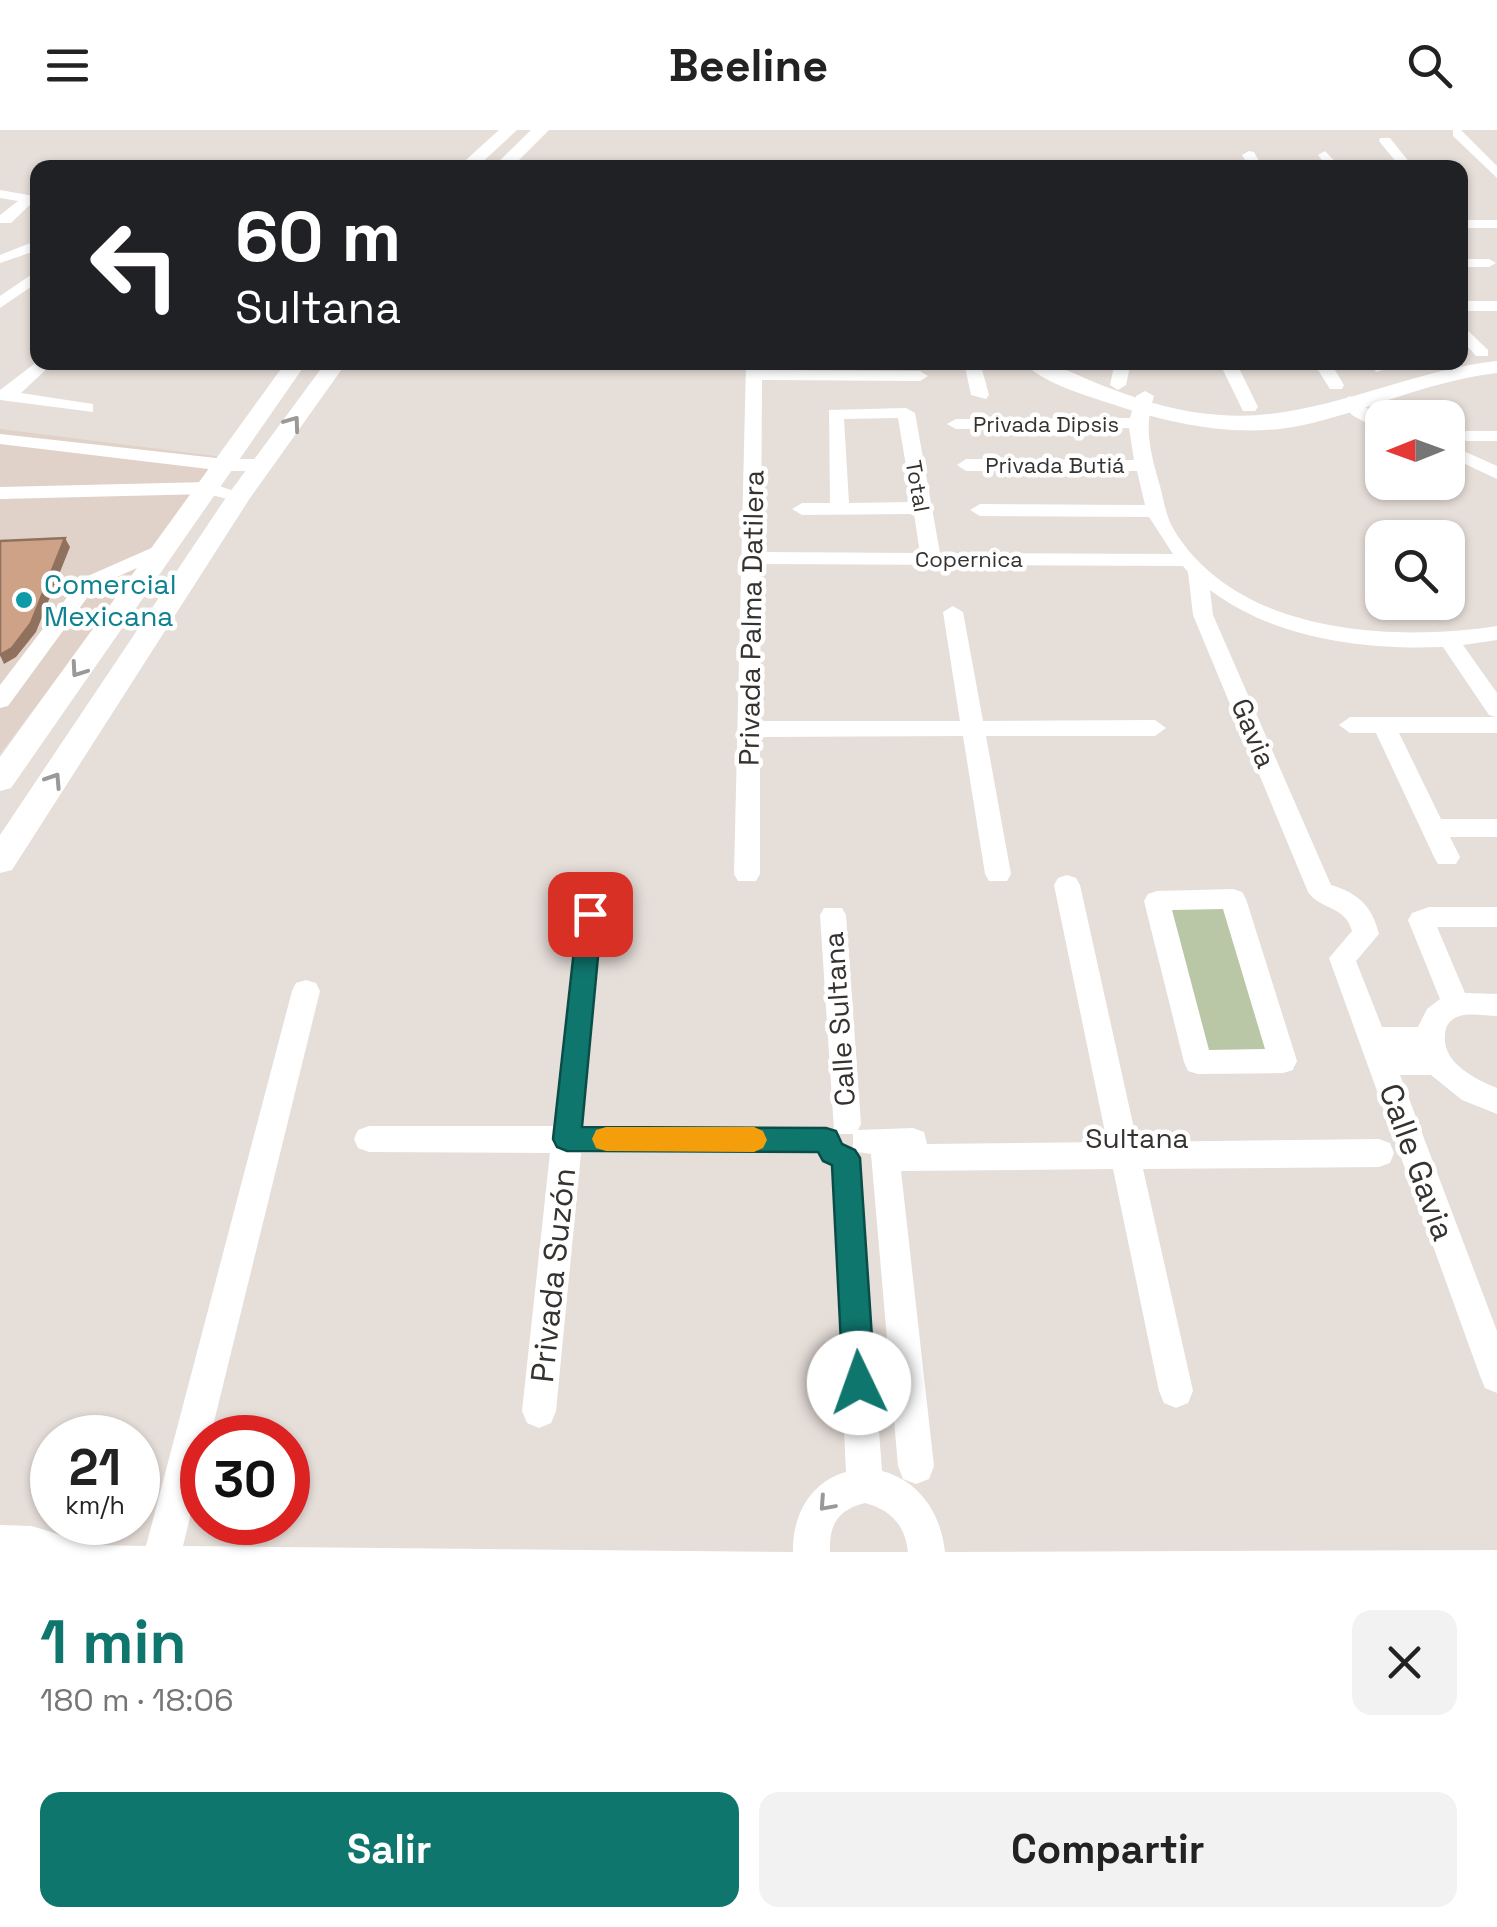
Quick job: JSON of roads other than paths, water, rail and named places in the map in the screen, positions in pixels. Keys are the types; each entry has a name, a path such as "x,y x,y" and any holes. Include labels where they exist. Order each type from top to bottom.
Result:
{"main road":[{"path":"474,160 509,130"},
{"path":"509,160 543,130"},
{"path":"531,160 545,140 543,130"},
{"path":"3,772 291,370"},
{"path":"0,861 240,496 331,370"},
{"path":"1050,370 1141,410 1234,421 1285,420 1343,393 1373,370"},
{"path":"1141,410 1249,407 1398,384 1443,370"},
{"path":"1120,374 1141,410"}],"street":[{"path":"1456,133 1497,174"},
{"path":"1386,140 1402,160"},
{"path":"1478,154 1497,155"},
{"path":"1325,155 1329,160"},
{"path":"0,194 30,199 2,222"},
{"path":"1468,224 1497,224"},
{"path":"1,259 30,247"},
{"path":"1,259 30,262"},
{"path":"0,303 30,280"},
{"path":"1468,306 1497,306"},
{"path":"1468,338 1484,357"},
{"path":"4,395 36,370"},
{"name":"Privada Palma Datilera","path":"747,874 754,370"},
{"path":"778,370 920,376"},
{"path":"974,370 980,394"},
{"path":"1232,370 1249,407"},
{"path":"1327,370 1365,416"},
{"path":"4,395 88,408"},
{"name":"Total","path":"840,509 835,414 910,410 930,559"},
{"path":"1141,410 1135,431 1166,534 1192,566 1222,591 1325,631 1402,642 1497,634"},
{"name":"Privada Dipsis","path":"956,424 1141,410"},
{"path":"1465,436 1497,436"},
{"path":"0,439 65,469 208,488 240,496"},
{"path":"1465,458 1497,474"},
{"name":"Privada Butiá","path":"966,465 1144,466"},
{"path":"0,493 65,469 262,466"},
{"path":"802,509 922,508"},
{"path":"980,510 1156,511"},
{"path":"0,702 88,583 165,548"},
{"name":"Copernica","path":"752,558 1192,566"},
{"name":"Gavia","path":"1192,566 1203,615 1321,892 1343,897 1362,915 1366,934 1348,948"},
{"path":"953,612 998,874"},
{"path":"1449,640 1497,710"},
{"path":"0,668 26,666"},
{"path":"1350,725 1497,725"},
{"path":"1384,726 1447,857"},
{"path":"749,728 1155,728"},
{"path":"1434,828 1497,828"},
{"path":"1067,886 1176,1390"},
{"path":"1234,899 1284,1062 1205,1062 1198,1062 1157,901 1234,899"},
{"name":"Privada Suzón","path":"539,1412 590,914"},
{"name":"Calle Sultana","path":"833,915 865,1484"},
{"path":"1456,1006 1421,920 1497,917"},
{"name":"Calle Gavia","path":"1348,948 1342,958 1497,1376"},
{"path":"158,1572 306,990"},
{"path":"1497,1005 1456,1006 1436,1018 1434,1051 1464,1086 1497,1101"},
{"path":"1376,1051 1434,1051"},
{"name":"Sultana","path":"369,1139 846,1141 1124,1147 1408,1138"},
{"path":"916,1466 884,1158 1124,1147 1378,1153"},
{"path":"812,1571 808,1550 818,1511 830,1496 846,1487 865,1484 895,1493 919,1518 926,1534 928,1570"},
{"path":"0,1543 32,1544 92,1564 158,1572 1497,1570"},
{"path":"0,1576 92,1564"}],"place":[{"name":"Comercial Mexicana","path":"24,600"}]}
